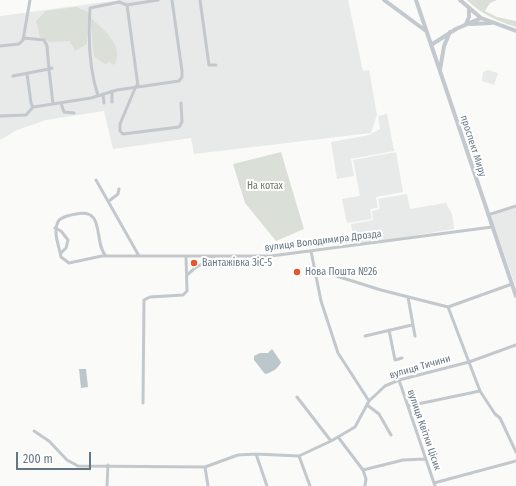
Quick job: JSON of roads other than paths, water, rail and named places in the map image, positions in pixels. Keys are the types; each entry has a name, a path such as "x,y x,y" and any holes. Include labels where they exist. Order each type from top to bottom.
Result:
{"main road":[{"path":"384,0 427,31"},
{"name":"проспект Миру","path":"416,0 516,296"},
{"path":"460,0 481,18 516,31"},
{"path":"465,24 469,18 469,9"},
{"path":"431,45 450,32 481,18"},
{"path":"465,24 492,23"},
{"path":"440,70 444,46 450,32"}],"street":[{"path":"0,46 19,44 23,40 30,0"},
{"path":"98,96 93,82 90,52 90,8 119,2 127,4 158,0"},
{"path":"0,116 26,115 34,107 98,96 112,91 137,86 179,81 182,77 172,0"},
{"path":"200,0 209,65 216,65"},
{"path":"127,4 137,86 120,124 120,131 123,134 179,127 182,122 181,103"},
{"path":"24,38 44,40 47,46 52,75 53,104"},
{"path":"13,76 50,69"},
{"path":"27,74 31,103 34,107"},
{"path":"112,91 112,102"},
{"path":"103,94 104,104"},
{"path":"61,103 64,112 74,113"},
{"path":"96,180 109,201 138,256"},
{"path":"109,201 118,194 119,189"},
{"path":"488,215 516,206"},
{"path":"61,254 56,228 58,220 84,212 90,214 95,219 101,251 106,256"},
{"name":"вулиця Володимира Дрозда","path":"61,254 62,257 69,263 106,256 271,256 492,227"},
{"path":"56,228 61,231 68,240 66,248 61,254"},
{"path":"98,257 101,251"},
{"path":"311,251 321,302 338,353 369,401"},
{"path":"143,403 144,300 150,297 182,295 187,291 186,256"},
{"path":"187,275 195,268 215,256"},
{"path":"314,269 408,297 448,307 512,284"},
{"path":"408,297 415,336"},
{"path":"448,307 480,391 495,414 500,418 516,452"},
{"path":"365,336 412,325"},
{"path":"389,330 395,360 402,358"},
{"name":"вулиця Тичини","path":"34,431 49,440 67,460 78,466 108,465 205,467 220,460 238,455 256,454 299,456 331,441 354,427 369,401 385,386 399,380 469,362 516,345"},
{"name":"вулиця Квітки Цісик","path":"399,380 425,459 435,484"},
{"path":"408,406 480,391"},
{"path":"297,397 331,441"},
{"path":"367,405 379,414 392,435"},
{"path":"338,436 363,470 366,479 365,486"},
{"path":"256,454 267,486"},
{"path":"299,456 310,486"},
{"path":"363,470 403,460 425,459"},
{"path":"435,484 516,461"},
{"path":"107,486 108,465"},
{"path":"205,467 208,486"}],"place":[{"name":"Вантажівка ЗіС-5","path":"194,263"},
{"name":"Нова Пошта №26","path":"297,272"}],"park label":[{"name":"На котах","path":"265,186"}]}
